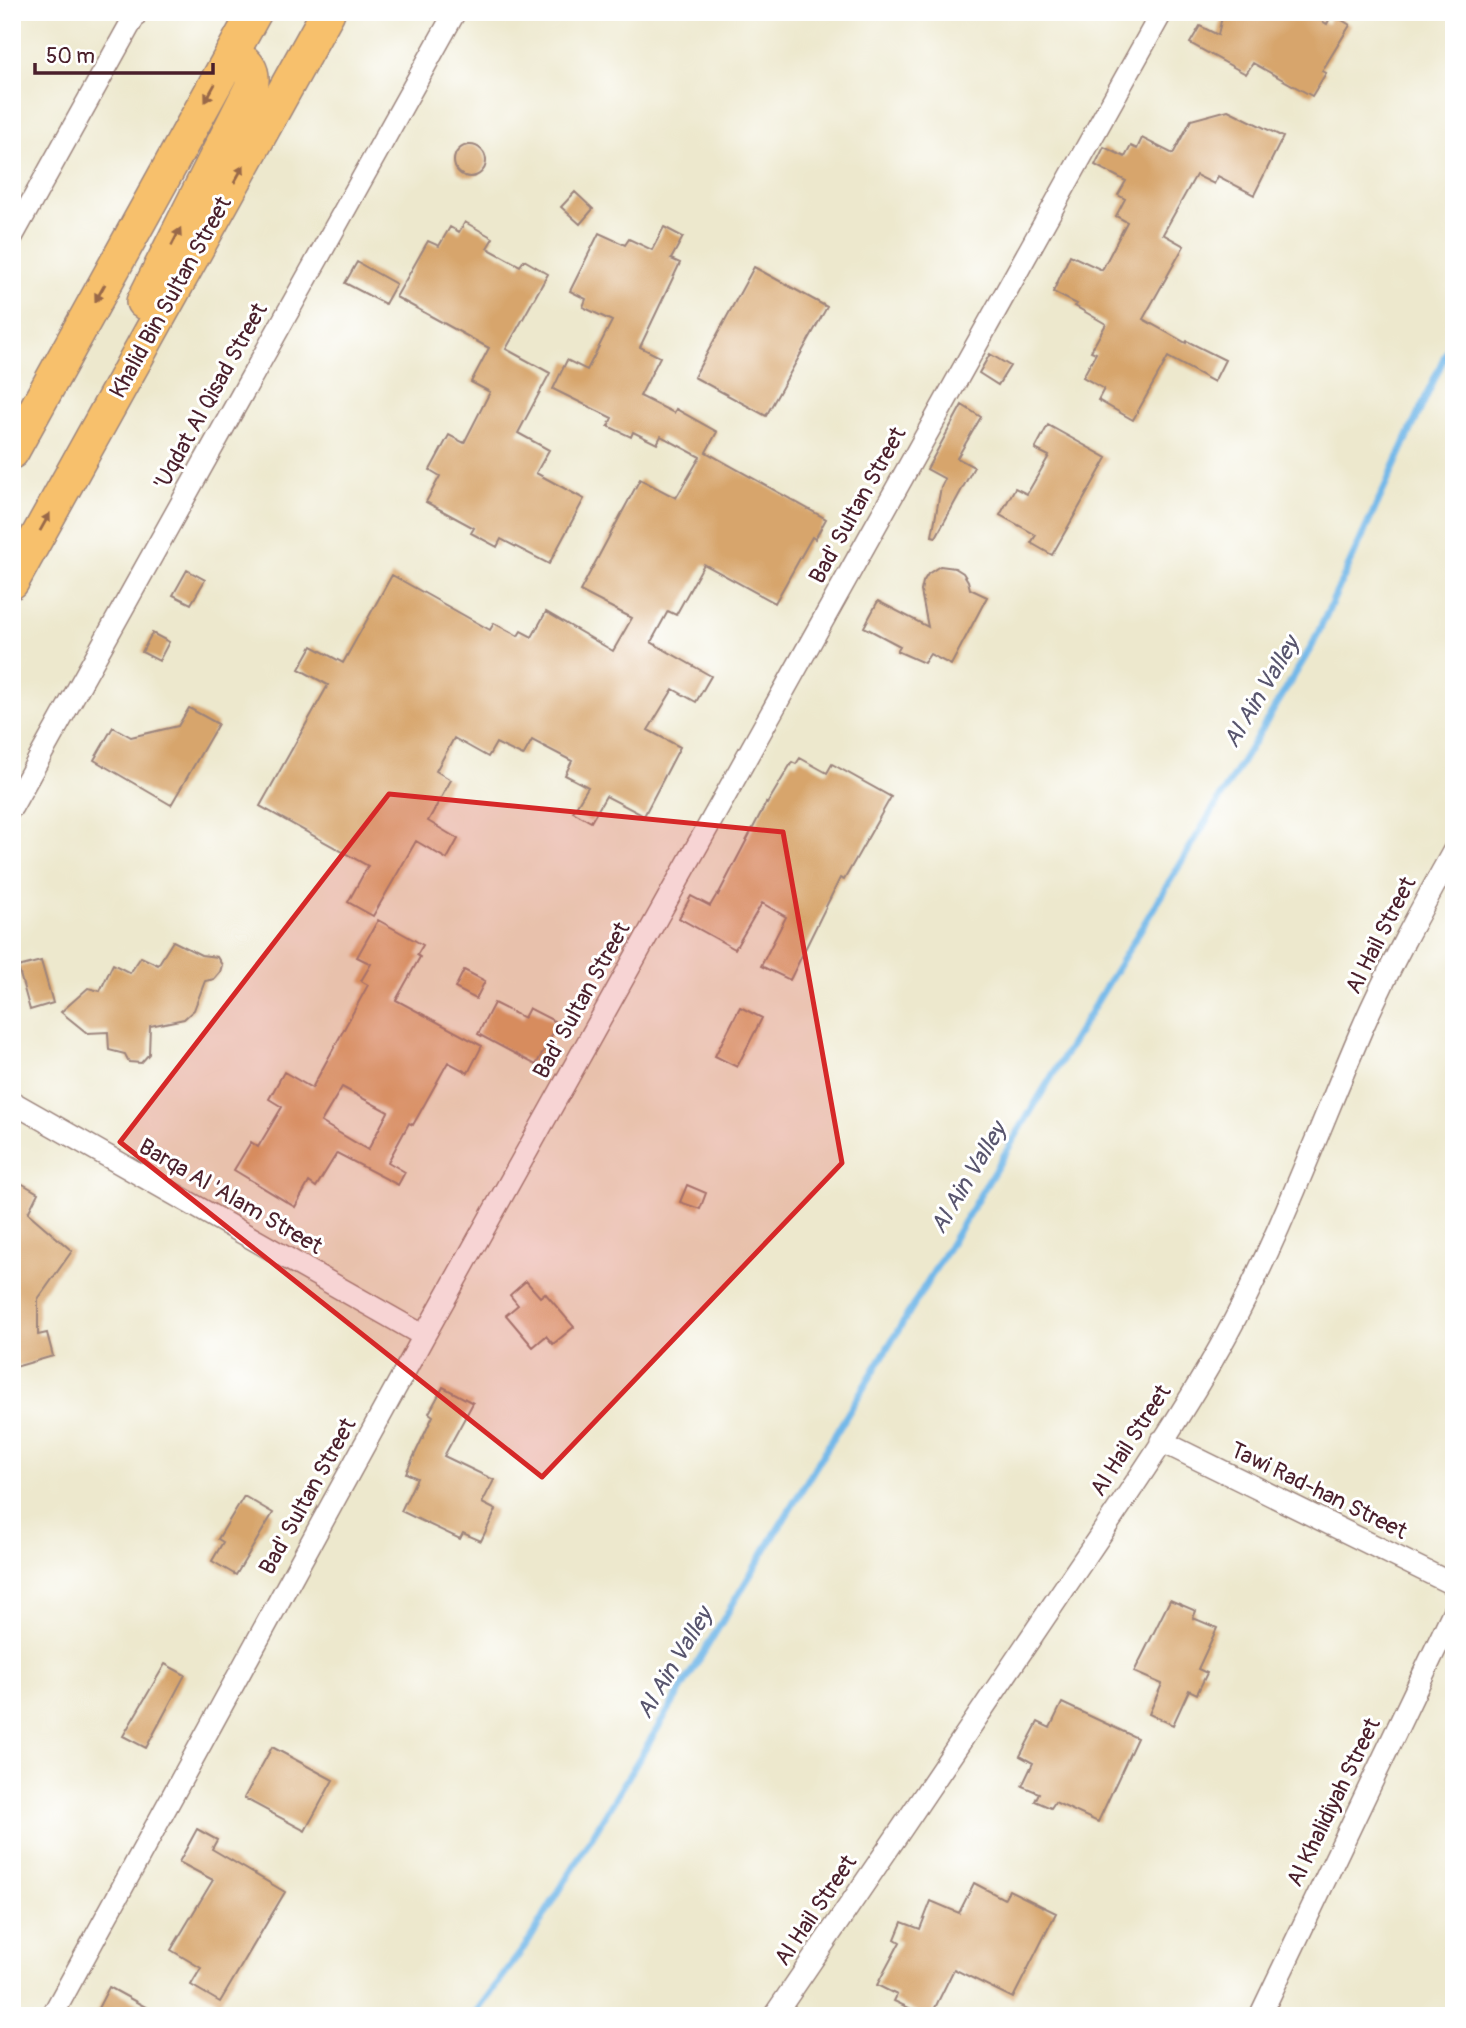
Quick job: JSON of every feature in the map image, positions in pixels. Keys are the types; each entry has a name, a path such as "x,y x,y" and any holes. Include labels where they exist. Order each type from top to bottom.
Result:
{"main road":[{"path":"12,453 255,12"},
{"name":"Khalid Bin Sultan Street","path":"12,582 328,12"},
{"path":"106,413 114,373 127,334 251,88 253,79 247,63 231,56"}],"street":[{"path":"12,237 137,12"},
{"name":"'Uqdat Al Qisad Street","path":"12,807 455,12"},
{"name":"Bad' Sultan Street","path":"52,2016 424,1336 1162,12"},
{"name":"Al Hail Street","path":"774,2016 970,1730 1201,1379 1246,1299 1285,1216 1367,1018 1399,950 1454,849"},
{"name":"Barqa Al 'Alam Street","path":"12,1102 424,1336"},
{"name":"Tawi Rad-han Street","path":"1161,1441 1454,1585"},
{"name":"Al Khalidiyah Street","path":"1260,2016 1454,1610"}],"highlighted area":[{"path":"389,794 783,832 842,1163 542,1477 120,1142"}],"building":[{"path":"1223,12 1307,12 1327,24 1332,14 1350,25 1322,71 1326,73 1312,96 1253,63 1246,74 1190,43 1200,26 1218,35"},
{"path":"1228,110 1283,137 1254,195 1218,176 1214,184 1196,175 1163,234 1184,246 1143,319 1186,343 1187,341 1225,360 1214,382 1168,357 1133,420 1098,400 1104,389 1083,377 1096,353 1091,351 1106,324 1075,306 1077,304 1053,292 1070,255 1102,270 1127,222 1116,216 1125,199 1118,195 1126,181 1095,165 1104,147 1125,157 1131,146 1137,149 1142,138 1173,154 1191,120"},
{"path":"470,145 481,150 486,161 481,172 470,177 459,172 454,161 459,150"},
{"path":"575,192 593,209 580,224 561,207"},
{"path":"465,222 493,238 487,248 520,266 524,260 548,274 506,349 550,373 518,433 549,450 536,473 584,499 549,564 501,539 497,547 471,533 474,528 426,502 440,476 430,470 449,435 464,443 490,392 471,382 489,348 396,297 428,241 439,246 450,227 459,232"},
{"path":"664,227 683,237 671,259 680,263 640,347 660,357 640,396 674,413 676,409 717,432 706,452 826,519 815,539 812,537 775,603 704,564 676,615 668,611 651,642 711,676 696,702 673,689 648,730 680,747 644,816 606,796 591,822 573,812 588,787 565,775 572,761 532,740 523,756 496,743 488,757 454,738 436,771 451,780 428,821 458,839 447,859 416,841 373,916 348,902 368,866 260,806 328,685 299,669 312,646 343,663 392,575 490,630 494,623 518,636 521,631 532,637 546,612 613,651 632,618 580,591 640,479 676,498 700,457 661,436 657,444 633,432 631,437 608,426 612,418 553,389 567,360 587,370 612,321 583,307 586,299 570,291 599,233 625,245 629,239 652,250"},
{"path":"357,262 396,284 385,304 345,283"},
{"path":"754,267 827,307 766,416 694,377"},
{"path":"990,354 1010,366 998,385 979,373"},
{"path":"962,405 981,417 957,458 974,467 936,537 932,536 941,487 945,479 927,469"},
{"path":"1048,425 1107,458 1052,555 1031,543 1036,535 1000,515 1015,488 1027,494 1049,456 1035,449"},
{"path":"940,566 955,568 963,573 970,589 987,597 951,665 930,654 924,663 897,651 900,646 864,627 878,601 928,627 921,591 928,574"},
{"path":"187,570 205,580 191,604 173,595"},
{"path":"152,633 169,642 159,661 142,652"},
{"path":"189,708 218,724 171,805 94,760 113,727 131,737 178,726"},
{"path":"800,758 827,773 832,764 891,797 844,880 840,878 790,980 761,966 786,917 762,903 735,949 679,918 691,896 710,906 766,803 792,762 796,764"},
{"path":"378,920 423,945 417,955 420,957 396,1000 482,1046 468,1073 448,1062 413,1125 409,1123 388,1162 405,1172 398,1185 337,1153 316,1187 309,1182 295,1207 234,1170 251,1142 258,1147 282,1107 269,1099 284,1072 312,1088 368,985 361,981 371,964 357,957","holes":["342,1087 388,1112 368,1150 321,1122"]},
{"path":"173,941 201,955 217,957 222,965 214,979 205,981 194,1010 184,1019 150,1026 149,1054 141,1063 129,1062 125,1054 109,1050 108,1032 87,1033 61,1012 88,988 100,991 113,964 130,973 141,957 158,965"},
{"path":"41,961 53,1003 30,1010 18,967"},
{"path":"464,970 485,981 476,999 455,988"},
{"path":"494,1003 524,1018 529,1008 558,1023 536,1065 478,1034"},
{"path":"740,1007 762,1018 737,1067 715,1056"},
{"path":"21,1183 38,1193 28,1213 72,1251 38,1299 38,1335 47,1333 53,1356 12,1368 12,1200"},
{"path":"687,1185 706,1193 700,1209 680,1202"},
{"path":"526,1281 540,1297 545,1293 574,1327 553,1344 546,1336 533,1347 506,1315 518,1305 510,1295"},
{"path":"443,1387 473,1403 444,1456 494,1480 482,1503 496,1510 481,1541 463,1533 460,1539 401,1511 417,1478 406,1473 433,1416 429,1413"},
{"path":"244,1496 273,1513 236,1575 212,1561 223,1542 218,1539"},
{"path":"1170,1600 1196,1611 1193,1618 1217,1628 1198,1669 1207,1673 1197,1694 1189,1690 1173,1725 1149,1714 1162,1684 1134,1672"},
{"path":"165,1664 185,1675 146,1748 123,1736"},
{"path":"1062,1703 1137,1738 1098,1822 1055,1802 1051,1808 1035,1801 1039,1793 1022,1786 1033,1763 1020,1756 1038,1722 1050,1728"},
{"path":"272,1747 333,1780 305,1831 244,1798"},
{"path":"197,1829 217,1840 212,1849 285,1892 220,2002 191,1985 201,1968 171,1950 213,1880 179,1862"},
{"path":"974,1883 1004,1899 1009,1890 1056,1913 1013,1998 954,1969 931,2016 894,2001 897,1995 877,1985 900,1942 895,1939 902,1922 920,1929 931,1901 959,1913"},
{"path":"109,1987 162,2016 94,2016"}],"waterway":[{"name":"Al Ain Valley","path":"473,2016 527,1944 1312,646 1454,336"}]}
